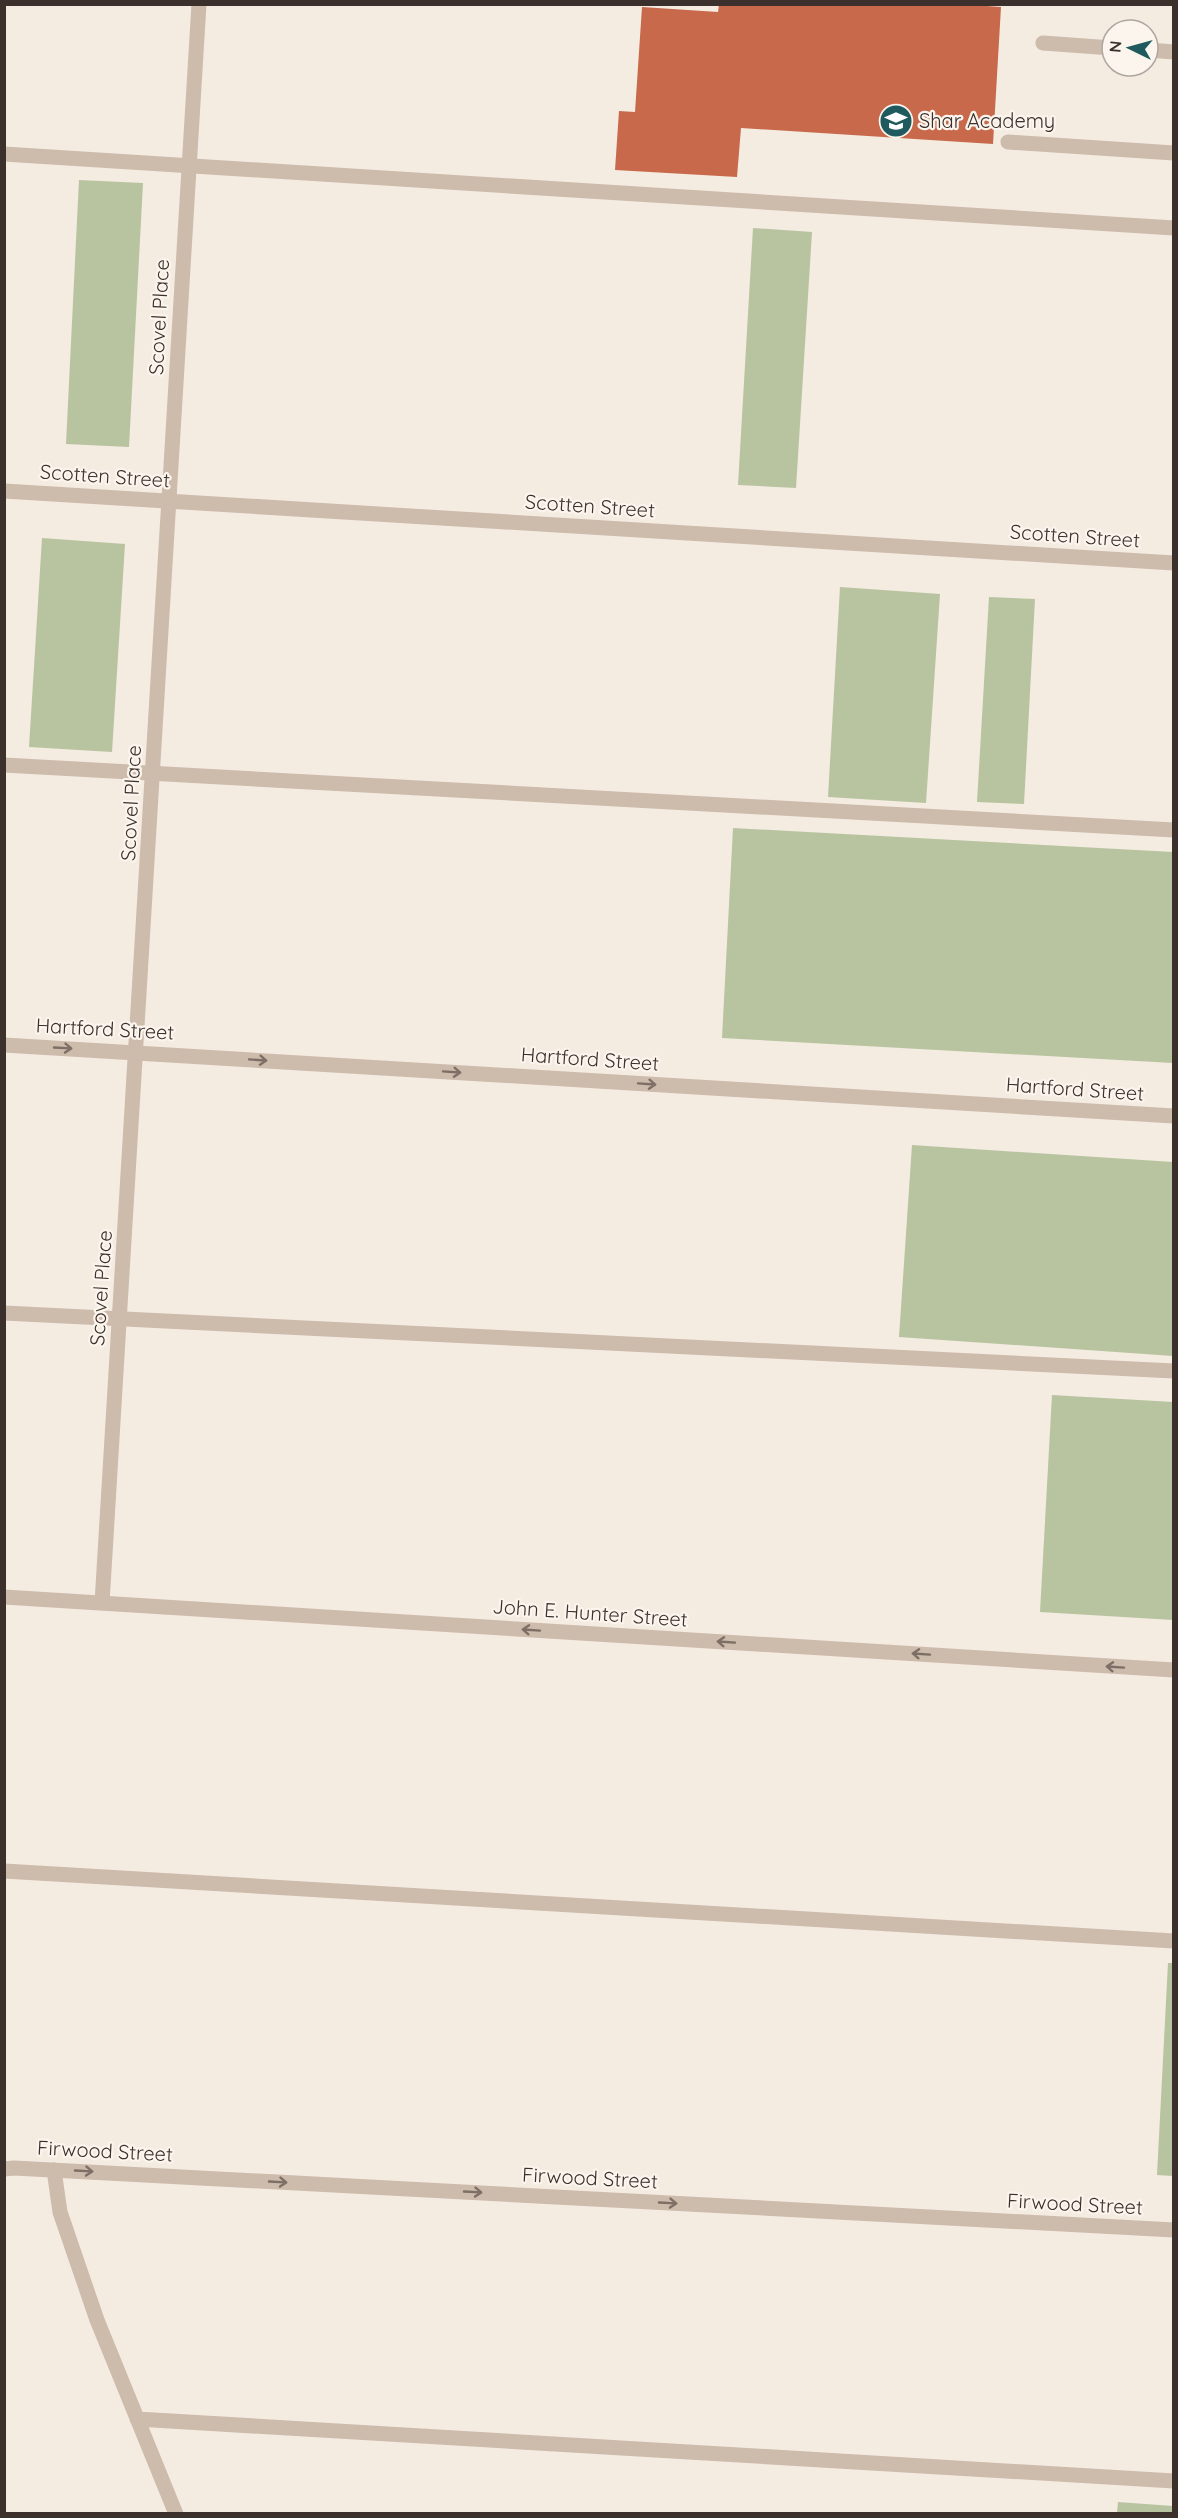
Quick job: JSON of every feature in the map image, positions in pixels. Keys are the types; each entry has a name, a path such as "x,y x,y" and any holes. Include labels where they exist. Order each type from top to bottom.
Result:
{"street":[{"name":"Scovel Place","path":"102,1603 199,4"},
{"path":"1043,44 1100,47"},
{"path":"1008,142 1173,153"},
{"path":"4,154 1173,228"},
{"name":"Scotten Street","path":"4,491 1173,563"},
{"path":"4,765 1173,830"},
{"name":"Hartford Street","path":"4,1045 1173,1116"},
{"path":"4,1313 1173,1371"},
{"name":"John E. Hunter Street","path":"4,1597 1173,1670"},
{"path":"4,1871 1173,1941"},
{"name":"Firwood Street","path":"4,2169 1173,2230"},
{"path":"54,2170 60,2212 97,2320 176,2514"},
{"path":"136,2419 1173,2481"}],"green space":[{"path":"79,180 143,183 129,447 66,444"},
{"path":"753,228 812,232 796,488 738,485"},
{"path":"42,538 125,544 112,752 29,747"},
{"path":"840,587 940,594 926,803 828,797"},
{"path":"989,597 1035,599 1024,804 977,802"},
{"path":"733,828 1173,852 1173,1063 722,1038"},
{"path":"912,1145 1173,1162 1173,1356 899,1337"},
{"path":"1052,1395 1173,1402 1173,1620 1040,1612"},
{"path":"1168,1963 1174,1963 1173,2176 1157,2175"},
{"path":"1118,2502 1173,2506 1173,2513 1117,2513"}],"building":[{"path":"719,4 958,4 1001,7 993,144 741,128 737,177 615,170 619,111 635,112 642,7 718,12"}],"place":[{"name":"Shar Academy","path":"896,121"}]}
